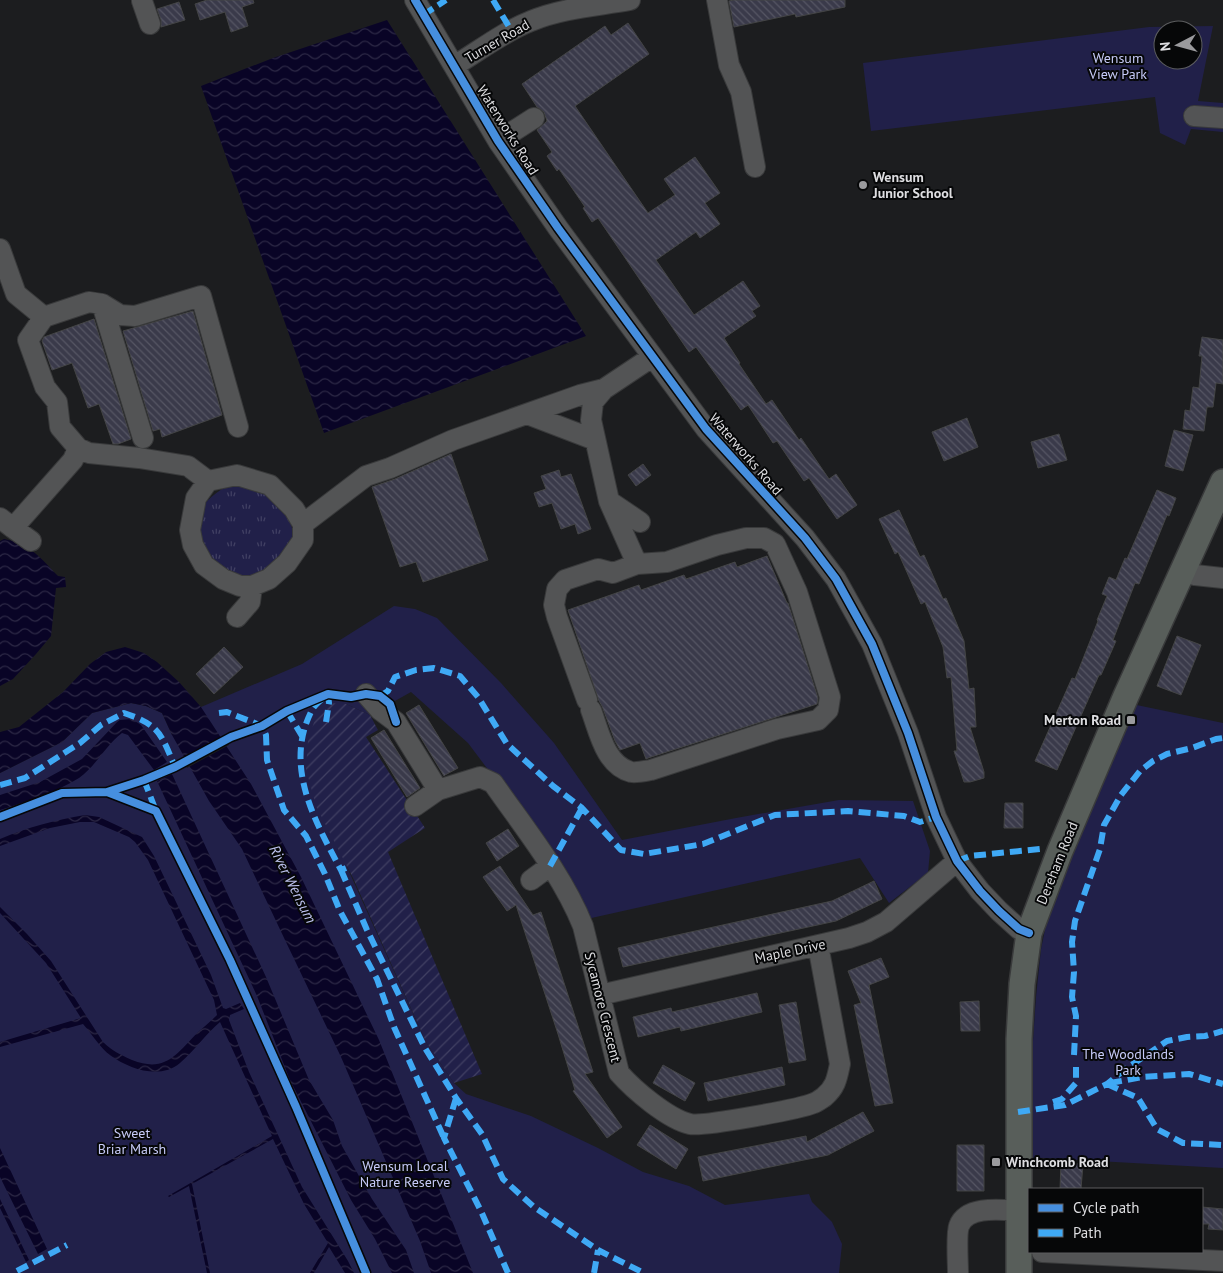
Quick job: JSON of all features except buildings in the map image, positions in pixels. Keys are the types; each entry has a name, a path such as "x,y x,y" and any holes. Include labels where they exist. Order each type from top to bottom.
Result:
{"main road":[{"name":"Dereham Road","path":"1027,1257 1020,1211 1019,1039 1022,984 1029,933 1060,851 1126,696 1223,482"}],"street":[{"path":"143,0 150,24"},
{"name":"Waterworks Road","path":"415,0 498,141 547,213 706,429 805,538 836,579 872,644 908,733 936,816 957,861 980,891 999,911 1019,930 1029,933"},
{"name":"Turner Road","path":"454,66 511,30 560,6 630,0"},
{"path":"717,0 729,65 741,92 755,167"},
{"path":"1194,116 1223,118"},
{"path":"498,141 534,118"},
{"path":"0,249 16,294 44,317"},
{"path":"208,481 188,466 139,458 89,453 78,448 60,427 57,402 45,387 28,340 44,317 88,302 102,304 120,315 135,316 201,296 238,427"},
{"path":"102,304 143,438"},
{"path":"638,564 609,502 591,420 593,402 604,389 652,357"},
{"path":"303,524 366,476 390,468 453,440 580,395 604,389"},
{"path":"526,414 595,440"},
{"path":"31,541 6,523 73,460 78,448"},
{"path":"237,475 270,485 294,509 303,524 303,540 287,563 268,579 252,586 240,586 223,579 204,565 193,545 190,530 196,498 208,481 237,475"},
{"path":"609,502 640,522"},
{"path":"746,538 764,538 775,544 797,592 822,667 830,697 828,710 818,720 777,729 651,770 632,772 616,764 606,750 554,605 557,589 565,580 598,569 613,572 638,564 667,562 717,545 746,538"},
{"path":"1183,572 1223,578"},
{"path":"237,617 250,602 252,586"},
{"path":"366,694 380,710 396,722 438,790"},
{"name":"Sycamore Crescent","path":"415,806 438,790 480,777 492,783 545,858 574,904 583,926 619,1073 634,1090 675,1118 691,1124 705,1124 814,1103 824,1097 836,1083 840,1064 818,945"},
{"path":"531,880 545,858"},
{"name":"Maple Drive","path":"600,995 849,938 867,932 886,922 957,861"},
{"path":"958,1273 959,1226 965,1218 976,1211 1020,1211"},
{"path":"1027,1257 1223,1262 1222,1273"}],"green space":[{"name":"Wensum View Park","path":"1203,26 1213,26 1198,101 1223,103 1223,132 1191,129 1185,145 1160,133 1155,97 871,131 863,63 1153,27 1153,70 1203,70"},
{"path":"235,482 260,488 288,516 293,531 294,546 279,565 250,579 231,576 201,549 198,521 200,511 208,500"},
{"name":"Wensum Local Nature Reserve","path":"394,606 415,609 437,618 501,683 554,743 622,840 839,800 913,801 930,851 928,873 889,903 860,858 587,919 541,840 468,743 411,692 370,715 346,704 347,867 426,1042 454,1083 466,1094 531,1116 643,1172 689,1186 725,1205 809,1194 812,1202 832,1222 842,1244 839,1273 0,1273 0,773 62,742 92,713 131,703 146,706 162,713 172,735 201,707 302,664"},
{"path":"329,703 346,704 370,715 378,730 366,737 425,828 388,852 482,1074 454,1083 426,1042 353,878 316,806 306,769 308,741 317,713"},
{"name":"The Woodlands Park","path":"1127,703 1223,723 1223,1168 1025,1157 1041,949 1053,891"}],"water":[{"path":"387,20 586,336 324,433 201,86 273,58"},
{"path":"4,539 21,544 34,552 58,576 65,577 66,587 56,588 51,636 13,679 0,686 0,541"},
{"name":"River Wensum","path":"125,647 144,653 179,682 201,707 251,784 301,877 379,1040 473,1273 431,1273 420,1241 341,1057 242,849 209,801 172,735 162,713 146,706 131,703 92,713 62,742 0,773 0,732 19,727 63,692 90,664 106,652"},
{"path":"132,719 141,725 167,762 154,770 128,735 122,733 111,743 91,768 79,778 51,792 0,810 0,795 40,782 82,759 119,720"},
{"path":"172,774 266,977 309,1080 333,1120 342,1146 372,1199 406,1250 414,1273 392,1273 375,1239 351,1200 290,1080 257,996 157,781"},
{"path":"85,815 99,817 142,837 154,856 211,975 223,1008 226,1009 240,1003 244,1009 230,1015 229,1020 249,1072 302,1187 354,1273 345,1273 329,1247 314,1273 310,1273 328,1243 304,1204 273,1139 192,1184 210,1273 207,1273 189,1186 168,1196 272,1136 220,1022 180,1063 163,1071 145,1071 119,1061 103,1049 83,1024 0,1047 0,1042 81,1018 46,963 0,913 0,907 51,961 103,1042 114,1051 132,1060 153,1064 169,1060 217,1015 214,1000 148,860 129,837 94,822 80,822 50,828 0,846 0,839 21,831"},
{"path":"0,1148 47,1249 38,1254 0,1177"},
{"path":"0,1199 29,1260 26,1262 0,1208"}],"pier":[{"path":"223,736 229,745 187,768 182,758"}],"marked path":[{"path":"423,15 446,0"},
{"path":"493,0 511,30"},
{"path":"380,696 388,691 395,677 416,670 434,668 460,676 478,697 507,744 553,786 582,808 621,850 644,854 703,844 775,815 848,811 904,816 920,822 936,817"},
{"path":"326,722 329,703 328,694 313,708 304,731 301,752 302,772 306,793 321,832 341,870 346,868"},
{"path":"287,711 302,736"},
{"path":"219,713 227,712 262,726 266,735 267,760 284,810 306,836 325,874 340,911 377,979 394,1027 444,1138"},
{"path":"0,785 25,778 80,743 101,725 124,713 145,722 158,732 175,767"},
{"path":"1074,1055 1076,1016 1072,997 1074,972 1072,942 1075,921 1100,849 1104,825 1121,795 1140,771 1153,761 1167,754 1223,738"},
{"path":"144,780 156,811"},
{"path":"550,866 582,808"},
{"path":"957,861 970,856 1040,849"},
{"path":"341,870 367,930 425,1048 456,1098 482,1134 503,1179 534,1207 598,1250 644,1273"},
{"path":"1018,1112 1065,1105 1107,1084 1167,1041 1205,1036 1223,1031"},
{"path":"1053,1102 1062,1099 1076,1083 1076,1067"},
{"path":"1110,1083 1143,1077 1189,1074 1223,1084"},
{"path":"1107,1084 1138,1098 1157,1129 1183,1143 1223,1145"},
{"path":"456,1098 444,1138 481,1211 508,1273"},
{"path":"17,1271 67,1245"},
{"path":"594,1273 598,1250"}],"cycle path":[{"path":"415,0 498,141 558,228 706,429 805,538 836,579 872,644 908,733 936,817 957,861 980,891 999,911 1019,929 1029,933"},
{"path":"107,792 144,780 175,767 231,737 262,726 287,711 328,694 351,697 366,694 380,696 390,704 396,722"},
{"path":"0,817 62,793 107,792 156,811 230,960 296,1107 366,1273"}],"place":[{"name":"Wensum Junior School","path":"863,185"},
{"name":"Merton Road","path":"1131,720"},
{"name":"Winchcomb Road","path":"996,1162"}],"park label":[{"name":"Sweet Briar Marsh","path":"132,1142"}]}
